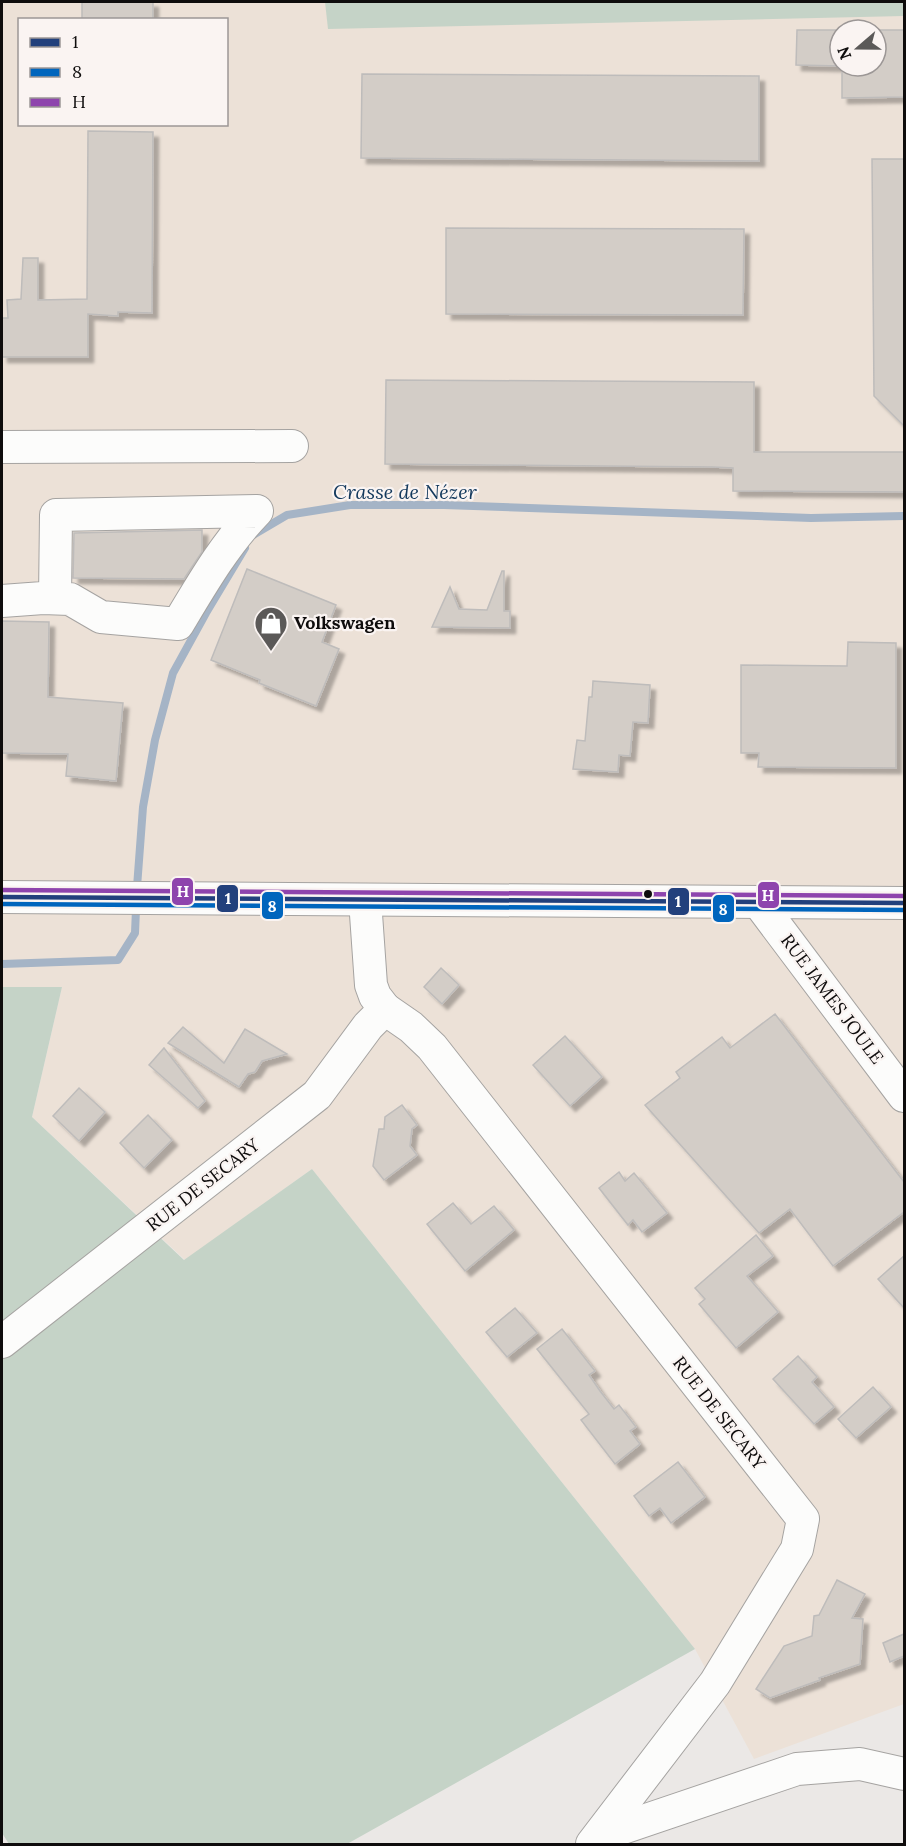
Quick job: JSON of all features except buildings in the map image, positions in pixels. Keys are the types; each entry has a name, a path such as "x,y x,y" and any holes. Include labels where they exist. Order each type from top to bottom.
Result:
{"street":[{"path":"2,447 292,446"},
{"path":"2,601 70,599 101,617 178,624 218,560 240,529 257,511 56,515 56,598"},
{"path":"2,897 904,903"},
{"name":"RUE DE SECARY","path":"365,900 370,985 375,996 385,1009 411,1027 432,1047 803,1519 797,1549 715,1683 595,1840"},
{"name":"RUE JAMES JOULE","path":"759,903 904,1096"},
{"name":"RUE DE SECARY","path":"2,1342 317,1095 368,1026 385,1009"},
{"path":"595,1840 797,1769 860,1764 904,1774"}],"shaded area":[{"path":"2,2 904,2 904,1704 754,1759 695,1649 312,1169 185,1260 32,1117 62,987 2,987"}],"green space":[{"path":"325,2 904,2 904,16 328,29"},
{"path":"2,987 62,987 32,1117 184,1260 312,1169 695,1649 347,1844 9,1844 2,1833"}],"waterway":[{"name":"Crasse de Nézer","path":"253,535 287,515 350,505 444,505 811,518 904,516"},
{"name":"Crasse de Nézer","path":"137,887 143,807 155,740 173,673 245,548"},
{"name":"Crasse de Nézer","path":"2,964 118,960 135,933 136,909"}],"transit line":[{"name":"H","path":"2,890 904,896"},
{"name":"1","path":"2,897 904,903"},
{"name":"8","path":"2,904 904,910"}],"place":[{"name":"Volkswagen","path":"271,652"}]}
